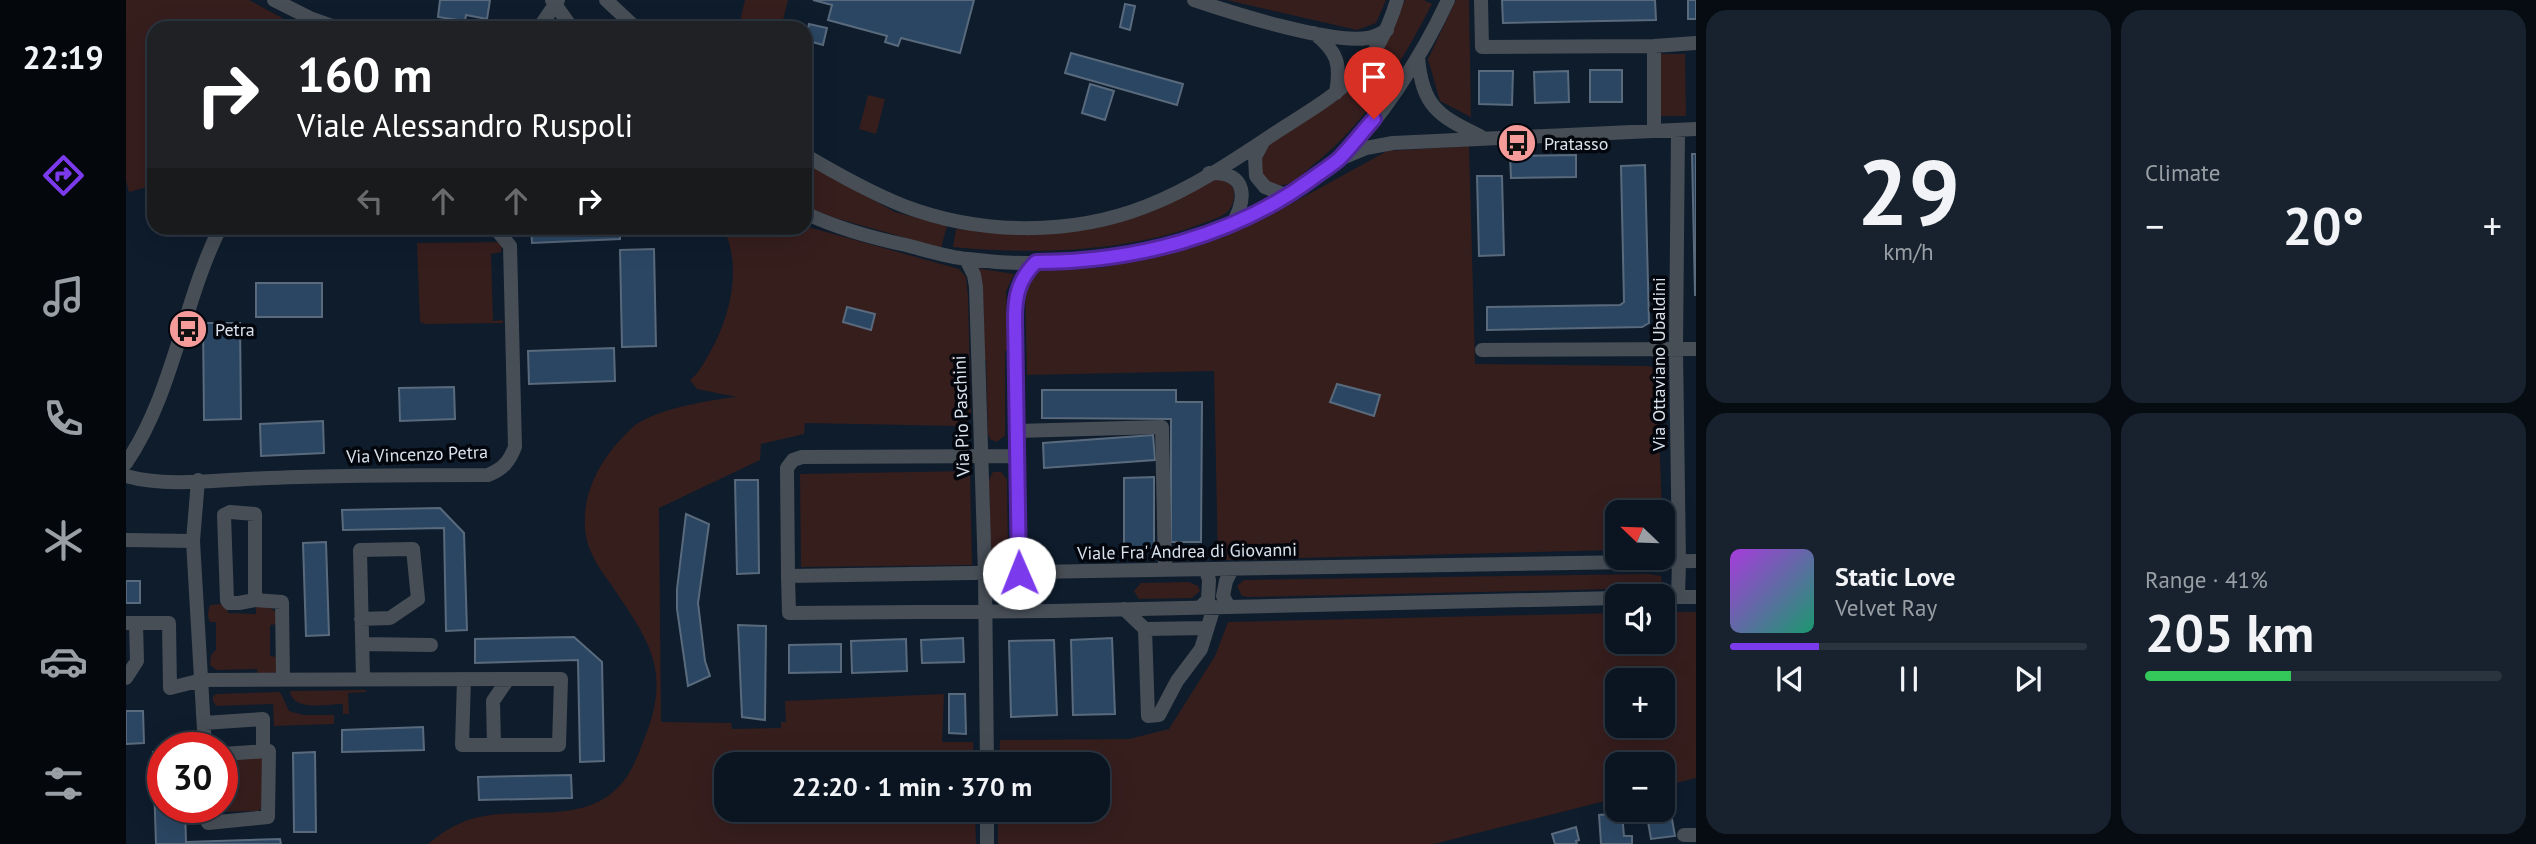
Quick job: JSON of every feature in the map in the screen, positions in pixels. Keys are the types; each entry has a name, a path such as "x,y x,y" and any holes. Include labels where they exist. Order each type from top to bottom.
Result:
{"street":[{"path":"274,0 311,21"},
{"path":"606,0 628,21"},
{"path":"1194,0 1313,32 1364,39 1387,30"},
{"path":"812,159 855,184 912,209 966,222 1025,228 1072,226 1114,217 1159,201 1209,173 1267,139 1352,81 1368,63 1387,30 1397,0"},
{"path":"812,216 866,235 966,259 1036,262 1074,261 1142,251 1231,226 1288,197 1338,160 1385,104 1418,57 1448,0"},
{"path":"1481,0 1482,47 1654,46 1696,43"},
{"path":"543,21 555,1 568,21"},
{"path":"1313,32 1329,45 1338,63 1336,93"},
{"path":"1654,46 1654,130"},
{"path":"1418,57 1421,80 1433,108 1448,121 1482,137"},
{"path":"1338,160 1375,145 1482,137 1696,129"},
{"name":"Via Ottaviano Ubaldini","path":"1678,130 1678,597"},
{"path":"1267,139 1255,157 1256,176 1270,190 1288,197"},
{"path":"1209,173 1230,176 1241,188 1242,204 1231,226"},
{"path":"126,463 154,411 188,307 217,235"},
{"name":"Via Vincenzo Petra","path":"126,475 156,481 337,475 488,475 501,469 510,460 514,447 510,246 501,235"},
{"name":"Via Pio Paschini","path":"966,259 974,275 976,287 986,611 987,752"},
{"path":"1019,610 1015,304 1021,280 1036,262"},
{"path":"1482,349 1696,349"},
{"path":"1016,431 1162,427 1166,570"},
{"path":"1017,456 802,457 793,460 787,468 789,613 1605,598"},
{"path":"198,480 193,541 204,732"},
{"path":"255,600 255,514 230,512 224,515 227,600 234,604 255,600 282,602 283,679"},
{"path":"126,540 193,541"},
{"path":"362,620 390,618 418,599 413,549 360,550 363,679"},
{"name":"Viale Fra' Andrea di Giovanni","path":"788,576 985,575 1696,561"},
{"path":"1229,607 1223,596 1226,581 1233,569"},
{"path":"1124,609 1145,629 1148,716 1159,715 1177,681 1201,649 1208,600 1209,580 1206,570"},
{"path":"1678,597 1696,597"},
{"path":"126,678 137,661 131,623 169,623 170,688 202,680 283,679 363,679 464,679 561,679 559,745 462,745 464,679"},
{"path":"1145,629 1206,628"},
{"path":"362,644 431,645"},
{"path":"494,745 493,701 508,679"},
{"path":"204,723 263,719 263,751"},
{"path":"238,753 269,751 268,817 238,820"},
{"path":"987,822 987,844"}],"shaded area":[{"path":"126,0 249,0 288,21 147,21 147,187 129,192 126,181"},
{"path":"745,0 788,0 783,21 740,21"},
{"path":"1227,0 1386,0 1376,23 1357,30"},
{"path":"1405,0 1424,0 1432,4 1395,70 1367,111 1333,148 1295,180 1281,185 1262,179 1258,164 1264,147 1380,52"},
{"path":"1456,0 1469,0 1471,117 1440,101 1428,59"},
{"path":"1658,54 1685,54 1686,116 1659,116"},
{"path":"868,95 885,99 876,134 859,129"},
{"path":"1469,146 1475,364 1648,366 1657,369 1662,500 1605,500 1605,550 1218,560 1214,371 1027,375 1025,288 1038,269 1100,268 1181,250 1226,236 1269,216 1387,151"},
{"path":"812,167 895,212 947,226 941,248 812,209"},
{"path":"1217,178 1230,184 1234,190 1233,203 1229,210 1214,219 1173,233 1142,241 1079,249 1014,251 953,247 956,229 1038,234 1084,228 1151,212"},
{"path":"812,228 959,269 966,277 968,297 971,417 958,426 805,423 804,434 761,444 760,460 659,508 661,722 731,723 732,729 781,728 781,722 786,722 785,701 944,694 942,742 973,742 973,752 714,752 714,822 975,822 976,844 428,844 454,826 484,816 558,812 594,804 623,782 634,763 654,706 657,686 655,668 634,618 589,547 585,512 598,471 614,447 638,423 674,409 737,397 697,389 690,380 699,371 723,324 731,292 732,259 726,235 812,235"},
{"path":"502,242 501,252 491,254 493,321 503,320 503,323 420,322 417,243"},
{"path":"976,268 1014,274 1006,291 1008,350 1005,351 1005,436 996,442 990,439 988,434 983,292"},
{"path":"970,471 972,565 801,567 800,474"},
{"path":"993,472 1001,472 1007,479 1008,556 1007,560 999,564 991,559 989,480"},
{"path":"1649,574 1661,576 1662,583 1605,584 1605,589 1248,597 1242,596 1237,586 1244,580"},
{"path":"1189,582 1198,586 1200,591 1192,598 1139,599 1134,591 1141,583"},
{"path":"221,604 227,607 228,613 256,614 256,605 268,606 277,613 277,624 270,625 270,656 278,657 277,670 273,674 258,676 257,669 217,670 210,665 211,655 216,650 216,622 210,622 208,611 210,605"},
{"path":"1675,612 1696,612 1696,778 1675,783 1675,752 1605,752 1605,801 1434,844 998,844 998,822 1110,822 1110,752 1000,752 1000,740 1129,739 1169,729 1215,656 1228,622 1605,613 1605,654 1675,654"},
{"path":"366,690 348,693 349,714 343,714 343,704 311,705 297,702 290,691"},
{"path":"280,692 289,711 303,715 334,715 334,724 274,726 273,704 216,706 213,701 213,696 217,694"},
{"path":"256,755 264,759 261,809 257,811 238,811 238,758"}],"building":[{"path":"440,0 490,0 487,19 466,15 465,21 438,17"},
{"path":"813,0 974,0 960,53 901,38 898,46 885,42 887,36 828,20 832,5"},
{"path":"1502,0 1655,0 1656,20 1503,23"},
{"path":"1688,0 1696,0 1696,19 1688,19"},
{"path":"1125,4 1135,6 1130,30 1120,27"},
{"path":"812,25 827,28 823,45 812,42"},
{"path":"1071,53 1183,84 1177,105 1065,73"},
{"path":"1590,70 1622,70 1622,102 1590,102"},
{"path":"1479,71 1513,71 1512,105 1479,104"},
{"path":"1568,71 1569,102 1535,103 1534,72"},
{"path":"1090,84 1114,91 1105,120 1082,113"},
{"path":"1692,154 1696,154 1696,295 1695,295"},
{"path":"1576,155 1576,177 1511,178 1510,156"},
{"path":"1645,165 1649,323 1642,327 1487,330 1487,307 1620,305 1624,302 1621,166"},
{"path":"1477,176 1502,176 1504,255 1479,256"},
{"path":"531,235 620,235 620,239 532,243"},
{"path":"654,249 656,346 622,347 620,250"},
{"path":"256,283 322,283 322,317 256,317"},
{"path":"847,307 875,314 871,330 843,322"},
{"path":"203,323 240,323 241,419 204,420"},
{"path":"614,348 615,381 529,384 528,351"},
{"path":"1337,384 1380,395 1374,416 1330,402"},
{"path":"454,387 455,419 400,421 399,388"},
{"path":"1042,390 1176,390 1176,402 1202,402 1201,542 1171,542 1171,419 1042,418"},
{"path":"323,421 324,453 261,456 260,424"},
{"path":"1153,435 1155,460 1044,468 1043,443"},
{"path":"1154,477 1154,548 1124,548 1124,478"},
{"path":"735,480 758,480 759,573 737,574"},
{"path":"440,508 464,533 467,630 446,631 444,528 343,530 342,510"},
{"path":"686,514 709,524 698,603 705,661 710,676 688,686 677,609"},
{"path":"326,542 329,635 306,636 303,543"},
{"path":"126,581 140,581 140,603 126,603"},
{"path":"738,625 766,626 765,720 742,717"},
{"path":"574,637 602,662 604,761 580,762 578,660 475,663 475,639"},
{"path":"963,638 964,662 922,663 921,640"},
{"path":"1112,638 1115,714 1073,715 1071,640"},
{"path":"906,639 907,671 852,673 851,641"},
{"path":"1054,640 1057,715 1011,717 1009,641"},
{"path":"841,644 841,672 789,673 789,645"},
{"path":"949,694 965,694 966,734 949,733"},
{"path":"126,711 143,711 144,743 126,744"},
{"path":"423,727 424,750 342,752 342,730"},
{"path":"315,752 316,832 294,832 293,753"},
{"path":"571,775 572,798 479,800 478,777"},
{"path":"1605,814 1605,822 1623,822 1624,836 1632,836 1632,844 1601,844 1599,815"},
{"path":"1648,822 1673,822 1675,836 1651,839"},
{"path":"155,823 185,823 186,842 280,839 281,844 156,844"},
{"path":"1576,827 1579,840 1576,841 1577,844 1555,844 1552,834"}],"place":[{"name":"Pratasso","path":"1517,143"},
{"name":"Petra","path":"188,329"}],"route":[{"path":"1019,573 1015,318 1016,298 1023,276 1036,262 1074,261 1142,251 1231,226 1288,197 1338,160 1374,119"}]}
